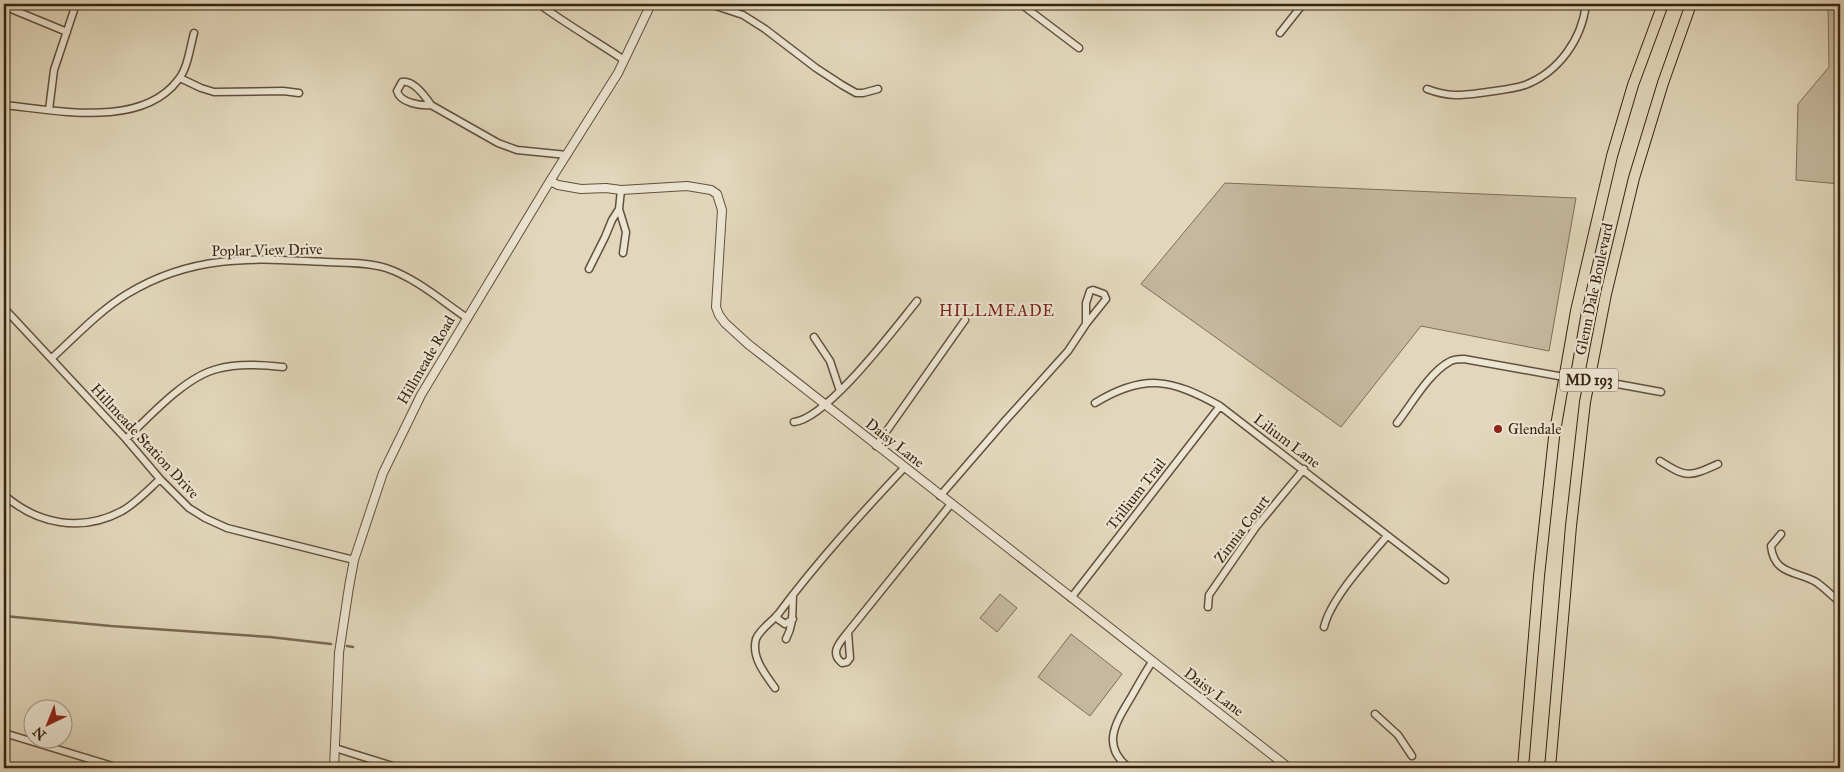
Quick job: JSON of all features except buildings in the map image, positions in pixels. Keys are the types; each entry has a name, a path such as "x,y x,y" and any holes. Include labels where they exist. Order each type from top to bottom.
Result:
{"main road":[{"name":"Glenn Dale Boulevard","path":"1523,768 1540,566 1554,437 1576,311 1612,156 1633,85 1663,4"},
{"name":"Glenn Dale Boulevard","path":"1550,768 1571,526 1579,452 1590,379 1606,294 1634,178 1663,83 1691,4"}],"street":[{"path":"49,110 54,70 76,4"},
{"path":"539,4 561,21 589,36 624,60"},
{"name":"Hillmeade Road","path":"334,768 339,653 354,560 372,504 393,450 420,395 624,60 651,4"},
{"path":"710,4 744,15 842,85 856,92 863,93 878,89"},
{"path":"1021,4 1078,48"},
{"path":"1280,33 1303,4"},
{"path":"1427,90 1445,95 1460,95 1520,87 1539,78 1555,66 1570,49 1582,24 1586,4"},
{"path":"4,6 67,32"},
{"path":"4,105 79,113 124,110 152,100 171,88 180,78 194,33"},
{"path":"180,78 214,92 299,93"},
{"path":"431,105 424,106 402,99 398,95 398,86 402,82 410,83 426,97 431,105 498,143 517,150 567,155"},
{"name":"Daisy Lane","path":"550,181 567,187 621,190 698,186 717,194 722,210 716,308 719,315 741,338 904,468 1289,768"},
{"path":"621,190 619,209 626,232 623,252"},
{"path":"589,269 619,209"},
{"name":"Poplar View Drive","path":"52,358 103,312 125,295 149,282 188,266 214,261 310,261 378,266 406,277 467,318"},
{"path":"940,496 1068,351 1106,298 1104,294 1098,291 1090,291 1086,303 1086,324"},
{"path":"794,422 802,422 840,391 866,365 916,301"},
{"name":"Hillmeade Station Drive","path":"4,308 126,439 160,479 189,508 227,528 354,560"},
{"path":"876,446 965,320"},
{"path":"814,337 830,361 840,391"},
{"path":"1397,423 1431,378 1449,362 1457,359 1661,392"},
{"path":"126,439 184,386 202,374 224,367 255,365 283,367"},
{"name":"Lilium Lane","path":"1095,403 1115,391 1146,382 1175,385 1199,394 1220,406 1304,469 1386,536 1445,580"},
{"name":"Trillium Trail","path":"1072,598 1220,406"},
{"path":"1660,460 1684,474 1696,473 1718,464"},
{"path":"775,688 765,674 755,651 756,638 777,616 845,531 904,468"},
{"name":"Zinnia Court","path":"1208,607 1209,595 1256,528 1304,469"},
{"path":"4,495 18,506 40,518 58,523 88,523 121,512 134,503 160,479"},
{"path":"848,632 951,504"},
{"path":"1781,534 1770,546 1777,564 1791,573 1814,581 1840,602"},
{"path":"1324,627 1327,614 1358,570 1386,536"},
{"path":"786,639 793,620 793,595"},
{"path":"777,616 785,624 793,620"},
{"path":"1129,768 1117,757 1112,733 1118,719 1152,662"},
{"path":"1375,714 1398,735 1412,756"},
{"path":"4,733 119,768"},
{"path":"334,748 399,768"}],"shaded area":[{"path":"1828,4 1840,4 1840,184 1796,180 1798,104 1829,67"},
{"path":"1225,183 1576,198 1549,351 1421,326 1341,427 1141,284"},
{"path":"1000,594 1017,608 997,632 980,618"},
{"path":"1071,634 1122,674 1090,716 1038,677"}],"waterway":[{"path":"4,616 111,626 270,637 331,644"},
{"path":"347,646 353,647"}],"place":[{"name":"Glendale","path":"1498,429"}],"district":[{"name":"HILLMEADE","path":"997,310"}]}
